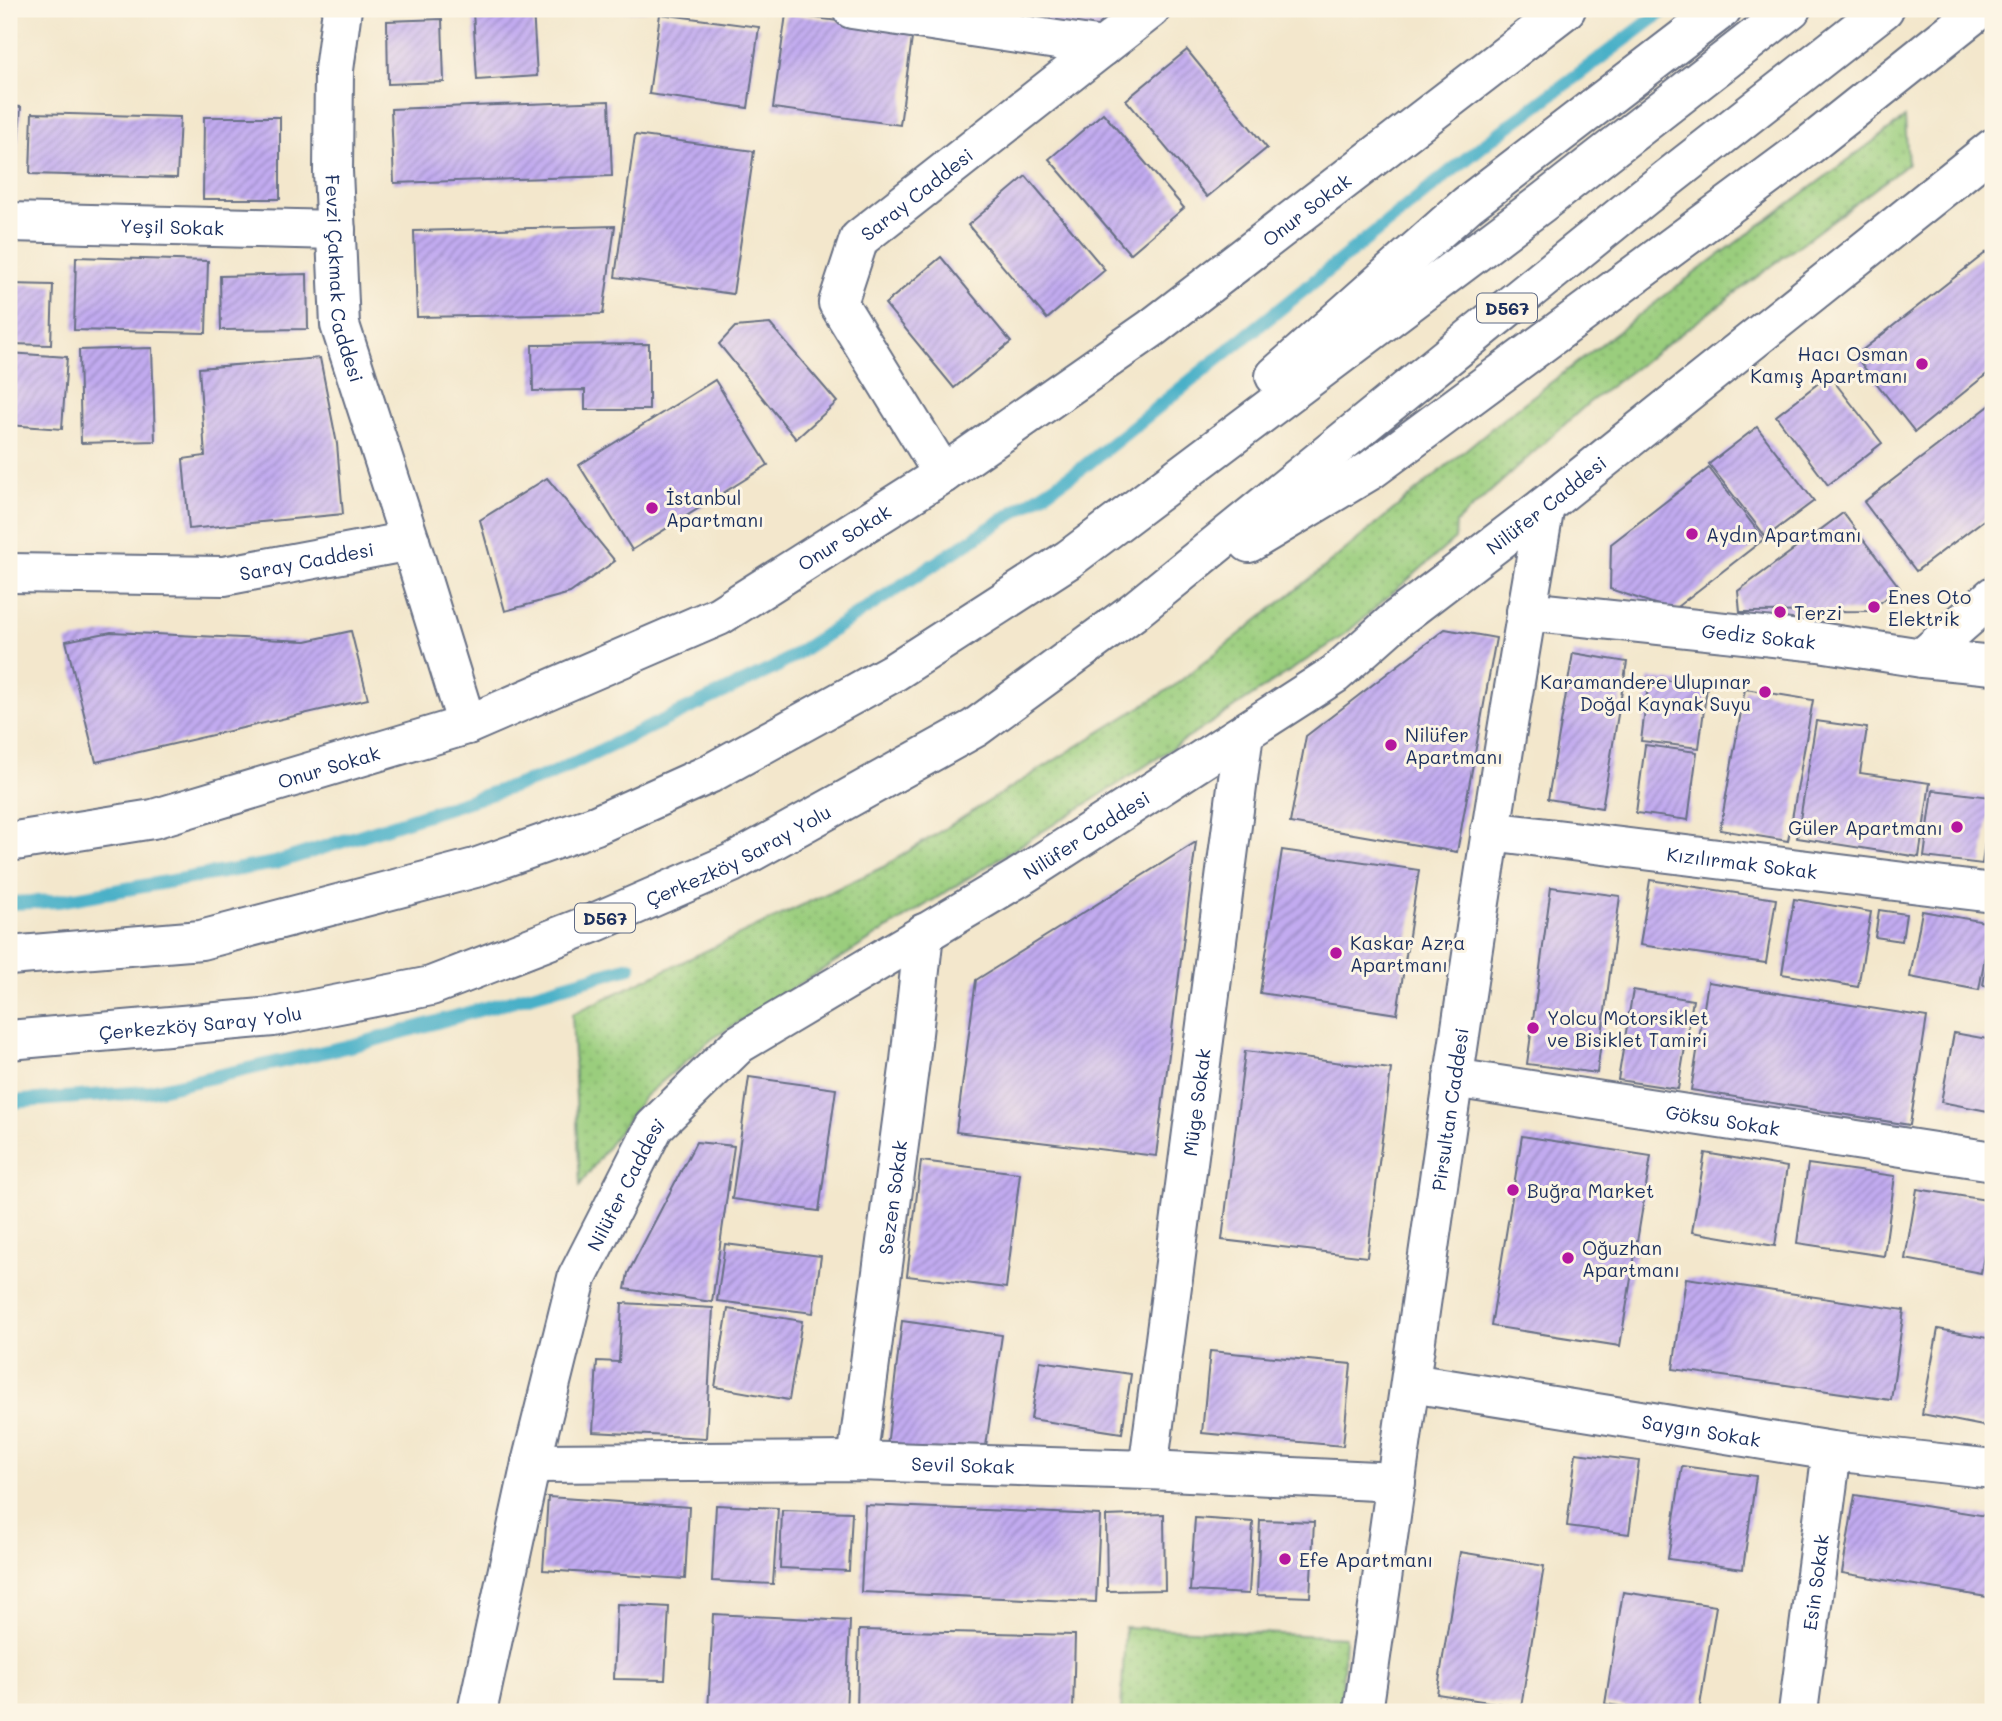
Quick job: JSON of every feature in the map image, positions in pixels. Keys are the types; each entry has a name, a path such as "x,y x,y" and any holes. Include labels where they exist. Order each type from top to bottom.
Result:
{"main road":[{"name":"Fevzi Çakmak Caddesi","path":"342,9 334,70 333,171 340,325 410,541"},
{"path":"852,9 1103,47"},
{"name":"Saray Caddesi","path":"943,474 838,303 859,239 1151,9"},
{"name":"Onur Sokak","path":"9,842 153,820 467,726 719,616 943,474 1152,328 1566,9"},
{"path":"1069,559 1467,205 1721,9"},
{"path":"9,956 201,940 475,868 596,825 709,774 894,673 1069,559 1542,204 1791,9"},
{"name":"D567","path":"1133,612 1644,197 1884,9"},
{"path":"1133,612 1371,470 1807,147 1980,9"},
{"name":"Nilüfer Caddesi","path":"477,1712 531,1463 577,1278 654,1127 739,1044 1018,878 1335,674 1397,619 1545,506 1993,148"},
{"name":"Yeşil Sokak","path":"9,222 335,230"},
{"name":"Pirsultan Caddesi","path":"1363,1712 1490,831 1545,506"},
{"path":"410,541 467,726"},
{"name":"Saray Caddesi","path":"9,573 224,576 410,541"},
{"path":"1922,658 1993,596"},
{"name":"Gediz Sokak","path":"1526,611 1819,642 1922,658 1993,665"},
{"name":"Çerkezköy Saray Yolu","path":"9,1040 273,1017 431,986 596,922 732,863 975,728 1133,612"},
{"name":"Müge Sokak","path":"1148,1470 1244,733"},
{"name":"Kızılırmak Sokak","path":"1490,831 1993,893"},
{"name":"Sezen Sokak","path":"857,1461 924,933"},
{"name":"Göksu Sokak","path":"1453,1078 1993,1161"},
{"name":"Saygın Sokak","path":"1411,1382 1832,1451 1993,1469"},
{"name":"Esin Sokak","path":"1798,1712 1832,1451"},
{"name":"Sevil Sokak","path":"531,1463 857,1461 1148,1470 1396,1482"}],"green space":[{"path":"1905,118 1908,164 1587,404 1456,523 1455,539 1343,636 1118,784 712,1039 644,1097 580,1185 572,1014 883,867 1174,686 1321,570 1499,422"},
{"path":"1125,1627 1345,1637 1341,1712 1121,1712"}],"building":[{"path":"533,9 537,76 477,80 473,11"},
{"path":"570,9 648,9 648,11 570,13"},
{"path":"940,9 1130,9 1095,37"},
{"path":"660,14 759,27 748,108 649,94"},
{"path":"786,14 913,31 900,125 773,108"},
{"path":"442,19 444,82 388,84 387,21"},
{"path":"1187,50 1267,148 1207,197 1126,100"},
{"path":"609,101 612,176 394,183 391,109"},
{"path":"9,106 21,107 16,168 9,168"},
{"path":"32,113 180,117 177,178 30,174"},
{"path":"1103,113 1184,208 1130,254 1049,159"},
{"path":"204,117 280,117 280,199 203,199"},
{"path":"635,135 754,151 733,294 615,277"},
{"path":"1026,176 1105,270 1047,319 968,225"},
{"path":"615,226 603,314 417,317 414,231"},
{"name":"Hacı Osman Kamış Apartmanı","path":"1993,247 1993,369 1915,432 1855,356"},
{"path":"76,257 208,261 206,333 74,330"},
{"path":"941,257 1011,342 954,388 885,304"},
{"path":"307,274 308,329 221,330 220,276"},
{"path":"9,284 53,285 51,345 9,344"},
{"path":"770,324 837,402 796,439 719,344 735,327"},
{"path":"649,344 649,410 585,410 585,390 533,391 532,345"},
{"path":"152,348 155,441 81,443 79,350"},
{"path":"9,353 67,357 62,429 9,425"},
{"path":"320,358 337,444 343,514 189,529 183,459 205,456 199,368"},
{"path":"1829,375 1882,443 1828,485 1776,416"},
{"name":"İstanbul Apartmanı","path":"715,380 768,465 632,550 579,465"},
{"path":"1993,403 1993,513 1916,571 1864,502"},
{"path":"1757,427 1814,501 1766,537 1709,464"},
{"name":"Aydın Apartmanı","path":"1709,468 1764,539 1673,610 1610,589 1611,544"},
{"path":"547,478 615,561 570,593 505,611 480,520"},
{"path":"1843,513 1900,588 1869,611 1740,612 1738,591"},
{"name":"Nilüfer Apartmanı","path":"1445,629 1496,638 1457,852 1290,823 1306,736"},
{"path":"351,631 368,699 96,762 66,641 111,632 306,641"},
{"path":"1573,653 1627,662 1602,808 1548,799"},
{"path":"1649,678 1707,686 1699,748 1641,741"},
{"path":"1745,689 1813,700 1788,841 1720,830"},
{"path":"1816,721 1867,728 1860,773 1930,783 1919,857 1797,838"},
{"path":"1645,745 1697,752 1688,820 1636,813"},
{"name":"Güler Apartmanı","path":"1933,790 1991,797 1982,864 1924,857"},
{"path":"1196,842 1156,1156 956,1132 976,980"},
{"name":"Kaskar Azra Apartmanı","path":"1282,850 1419,870 1397,1014 1260,993"},
{"path":"1650,880 1776,899 1766,963 1640,945"},
{"path":"1551,887 1620,896 1597,1073 1527,1064"},
{"path":"1794,899 1871,912 1858,987 1782,974"},
{"path":"1879,910 1906,914 1902,941 1875,937"},
{"path":"1922,911 1991,923 1979,990 1910,977"},
{"path":"1988,958 1993,959 1993,987 1983,985"},
{"path":"1708,982 1927,1017 1910,1125 1691,1090"},
{"path":"1633,990 1693,1000 1678,1089 1618,1080"},
{"path":"1954,1033 1993,1040 1993,1112 1941,1102"},
{"path":"1245,1051 1391,1069 1367,1257 1222,1240"},
{"path":"749,1077 836,1089 819,1211 732,1199"},
{"name":"Oğuzhan Apartmanı","path":"1522,1136 1651,1156 1620,1346 1491,1326"},
{"path":"696,1142 734,1146 712,1302 625,1289 628,1273"},
{"path":"1705,1153 1787,1167 1775,1246 1692,1232"},
{"path":"921,1161 1020,1173 1006,1288 907,1276"},
{"path":"1808,1164 1895,1176 1884,1256 1797,1243"},
{"path":"1917,1189 1993,1201 1981,1273 1905,1259"},
{"path":"725,1244 821,1256 813,1313 717,1301"},
{"path":"1686,1278 1904,1310 1891,1400 1673,1369"},
{"path":"622,1303 713,1308 706,1438 593,1432 597,1361 619,1362"},
{"path":"728,1309 802,1321 789,1400 715,1387"},
{"path":"902,1321 1002,1335 984,1460 886,1455"},
{"path":"1938,1329 1993,1339 1993,1428 1922,1414"},
{"path":"1210,1351 1351,1364 1343,1446 1202,1433"},
{"path":"1040,1361 1131,1374 1122,1433 1031,1419"},
{"path":"1576,1453 1639,1461 1629,1534 1567,1526"},
{"path":"1682,1466 1756,1476 1743,1569 1668,1559"},
{"path":"1855,1495 1993,1517 1993,1598 1842,1573"},
{"path":"548,1497 689,1507 685,1579 543,1570"},
{"path":"716,1505 778,1508 773,1584 712,1581"},
{"path":"865,1505 1100,1515 1096,1602 861,1592"},
{"path":"782,1510 852,1512 849,1571 780,1568"},
{"path":"1164,1514 1165,1590 1107,1591 1106,1516"},
{"path":"1195,1518 1253,1522 1249,1594 1190,1591"},
{"name":"Efe Apartmanı","path":"1260,1520 1314,1522 1310,1597 1257,1595"},
{"path":"1460,1552 1544,1566 1521,1707 1437,1694"},
{"path":"1623,1592 1716,1606 1699,1712 1662,1712 1605,1704"},
{"path":"617,1604 669,1607 665,1680 614,1679"},
{"path":"713,1614 850,1621 846,1712 708,1712"},
{"path":"859,1630 1075,1635 1073,1712 857,1712"}],"waterway":[{"path":"9,903 58,901 275,863 549,775 776,667 1081,469 1486,143 1666,9"},
{"path":"9,1102 146,1092 363,1043 630,967"}],"place":[{"name":"Hacı Osman Kamış Apartmanı","path":"1922,364"},
{"name":"İstanbul Apartmanı","path":"652,508"},
{"name":"Aydın Apartmanı","path":"1692,534"},
{"name":"Enes Oto Elektrik","path":"1874,607"},
{"name":"Terzi","path":"1780,612"},
{"name":"Karamandere Ulupınar Doğal Kaynak Suyu","path":"1765,692"},
{"name":"Nilüfer Apartmanı","path":"1391,745"},
{"name":"Güler Apartmanı","path":"1957,827"},
{"name":"Kaskar Azra Apartmanı","path":"1336,953"},
{"name":"Yolcu Motorsiklet ve Bisiklet Tamiri","path":"1533,1028"},
{"name":"Buğra Market","path":"1513,1190"},
{"name":"Oğuzhan Apartmanı","path":"1568,1258"},
{"name":"Efe Apartmanı","path":"1285,1559"}]}
